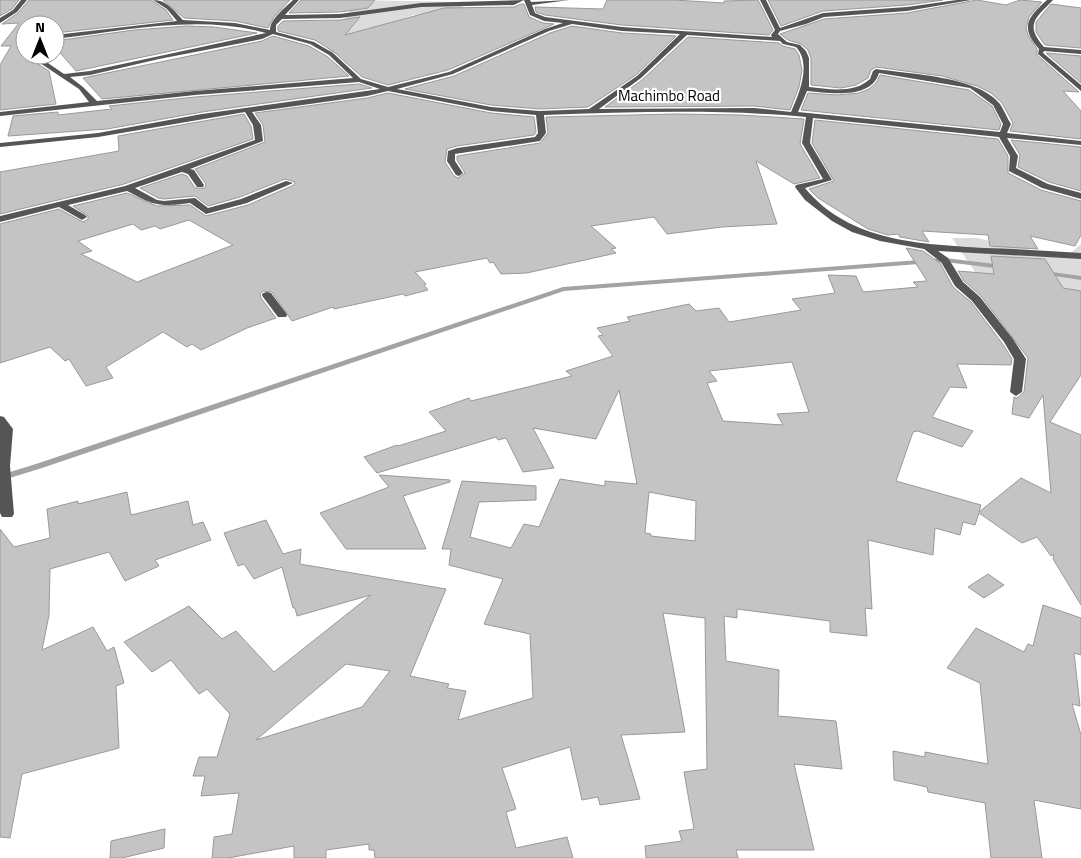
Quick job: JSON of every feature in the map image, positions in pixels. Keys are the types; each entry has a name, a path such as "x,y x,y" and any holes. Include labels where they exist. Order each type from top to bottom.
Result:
{"street":[{"path":"0,21 15,11 24,0"},
{"path":"156,0 169,8 181,22"},
{"path":"64,76 90,73 251,40 273,32 273,25 296,0"},
{"path":"279,17 340,16 421,5 514,3 521,0"},
{"path":"494,3 528,4 549,0 566,0"},
{"path":"763,0 778,30"},
{"path":"794,113 805,89 806,58 803,50 798,46 785,43 782,38 774,35 778,30 804,23 823,15 860,10 907,9 968,0"},
{"path":"1050,0 1040,8 1030,23 1035,42 1042,49 1081,52"},
{"path":"528,4 535,16 622,29 782,38"},
{"name":"Machimbo Road","path":"65,36 181,22 235,25 273,32 312,43 331,54 359,80 388,89 491,109 540,114 591,111 738,109 794,113 1081,143"},
{"path":"0,145 98,135 202,116 349,98 451,73 548,30 573,22"},
{"path":"591,111 639,77 674,40 687,32"},
{"path":"1042,49 1040,53 1081,89"},
{"path":"47,65 81,88 94,103"},
{"path":"805,89 851,91 859,89 872,82 876,71 965,84 996,104 1007,124 1002,136 1014,156 1012,169 1029,180 1081,196"},
{"path":"0,114 94,103 359,80"},
{"path":"0,219 62,206 128,188 259,141 257,125 248,111"},
{"path":"459,173 451,161 451,153 457,150 538,139 542,133 540,114"},
{"path":"810,116 806,143 828,180 799,187 808,198 835,219 855,230 880,238 927,246 1081,256"},
{"path":"182,168 190,172 200,185"},
{"path":"128,188 154,202 164,204 192,200 206,212 244,201 289,183"},
{"path":"62,206 82,217"},
{"path":"927,246 945,260 959,284 976,299 1009,341 1020,360 1016,392"},
{"path":"267,295 282,315"},
{"path":"0,420 7,429 3,466 7,514"}],"shaded area":[{"path":"355,0 461,2 464,11 450,16 416,15 405,18 370,53 327,53"},
{"path":"952,238 977,238 1065,258 1081,244 1081,322 982,282"}],"building":[{"path":"0,0 19,0 12,9 0,16"},
{"path":"29,0 151,0 166,10 173,20 65,32 65,15 15,15"},
{"path":"163,0 290,0 274,17 268,28 235,21 184,18"},
{"path":"301,0 375,0 368,8 340,12 289,13"},
{"path":"607,0 674,0 724,3 724,1 758,0 773,30 769,35 622,25 545,15 536,12 535,7 603,9"},
{"path":"768,0 943,0 907,5 823,11 781,26"},
{"path":"977,0 1006,5 1020,0 1042,2 1029,17 1026,28 1037,49 1037,55 1079,92 1063,91 1081,111 1081,139 1010,131 1013,123 1002,103 991,93 977,86 942,76 876,67 871,70 868,78 856,85 841,88 811,85 811,58 808,50 801,44 788,40 780,34 824,19 907,13"},
{"path":"524,4 529,17 543,23 554,24 448,70 388,85 362,77 334,52 315,40 278,31 278,26 283,21 340,20 360,17 345,35 444,8 514,7"},
{"path":"1051,4 1081,8 1081,48 1045,45 1040,38 1036,32 1036,22"},
{"path":"15,15 15,23 2,24"},
{"path":"187,26 214,27 257,33 76,71 65,58 65,40 134,30"},
{"path":"572,26 622,33 676,36 636,75 588,107 540,109 491,105 405,89 454,76 550,33"},
{"path":"15,28 15,65 39,65 49,71 56,104 0,110 0,65 11,46 1,46"},
{"path":"273,36 309,46 328,57 349,76 102,99 83,78 262,41"},
{"path":"688,37 779,43 795,49 799,55 802,70 799,87 790,110 754,106 605,107 642,80"},
{"path":"1046,53 1081,56 1081,83"},
{"path":"880,75 969,90 992,106 1001,124 999,130 801,110 808,93 837,95 859,93 869,89 876,83"},
{"path":"359,84 372,88 202,112 107,129 8,136 13,116 58,112 58,115 112,109 109,106 195,97"},
{"path":"388,93 491,113 534,117 536,132 534,135 447,149 445,162 454,176 458,178 465,173 457,160 457,156 540,143 548,133 546,117 675,114 741,115 804,119 800,144 820,178 794,184 756,161 777,224 722,227 667,234 654,217 591,226 616,248 611,249 616,253 527,273 501,274 493,262 490,263 487,258 415,272 426,284 424,285 428,290 334,309 333,307 292,321 272,292 263,291 260,294 261,298 276,318 247,328 201,350 192,344 187,347 163,332 106,367 113,378 86,386 69,359 65,361 50,347 0,363 0,224 59,209 83,222 88,219 88,216 73,206 127,193 157,206 190,205 206,216 248,205 294,185 295,182 285,179 240,197 208,206 195,196 164,199 158,198 140,188 182,174 187,176 195,188 205,188 206,184 195,169 265,142 263,125 255,113 367,98","holes":["189,220 233,245 137,282 81,254 92,251 78,241 133,224 141,230 155,226 160,229"]},
{"path":"244,114 251,126 253,139 124,184 0,214 0,172 119,151 118,136"},
{"path":"815,120 998,139 1008,156 1008,173 1041,190 1081,201 1081,235 1075,246 1030,236 1038,249 990,246 988,235 922,231 929,242 900,237 898,234 888,235 868,229 818,198 809,189 834,181 812,143"},
{"path":"1011,140 1081,147 1081,191 1049,182 1018,167 1020,155"},
{"path":"906,248 923,251 940,263 953,287 971,302 1012,359 1011,365 957,364 967,388 950,387 932,417 973,431 962,447 918,431 913,432 896,481 981,505 979,512 1021,478 1051,493 1043,395 1029,418 1012,414 1014,397 1017,398 1024,392 1028,358 981,296 964,281 958,271 994,274 991,256 1045,259 1063,288 1081,291 1081,375 1050,422 1081,435 1081,605 1053,559 1054,554 1051,556 1037,537 1022,543 979,513 975,525 963,522 960,535 935,528 933,555 868,540 872,609 865,608 867,636 830,632 830,621 737,609 737,618 724,616 726,661 779,670 778,716 836,721 842,769 794,764 814,850 736,850 738,858 646,858 645,846 682,841 679,831 694,829 684,772 707,769 705,618 663,613 685,732 621,735 640,799 600,805 598,797 582,800 570,747 502,768 516,809 506,812 516,848 567,837 573,858 375,858 374,850 369,850 369,844 326,850 326,858 294,858 294,846 228,858 212,858 214,837 232,834 239,793 201,796 205,776 193,776 199,757 217,757 230,714 207,689 199,694 171,660 152,672 124,642 189,606 222,639 236,631 274,672 371,595 297,616 282,567 254,579 244,564 238,566 224,533 266,520 283,554 301,549 300,564 446,589 410,676 449,684 447,688 466,691 458,720 533,698 530,634 484,624 503,579 449,565 451,549 442,549 462,481 536,486 536,500 479,502 470,537 511,548 524,524 539,527 560,479 605,486 605,481 637,484 619,390 596,439 533,428 554,468 523,472 506,438 498,440 496,437 377,473 364,457 446,431 429,412 469,398 471,401 572,376 566,371 613,356 598,336 603,335 597,328 630,321 627,317 689,304 696,311 719,308 729,322 801,310 792,299 835,293 828,275 856,276 863,292 918,287 913,282 927,281","holes":["792,362 809,412 777,414 783,425 723,421 707,383 717,381 709,371","649,492 696,501 695,541 651,536 651,534 645,533","346,664 390,671 362,707 256,740"]},
{"path":"379,475 450,480 450,482 403,496 426,549 346,549 320,513 389,487"},
{"path":"127,492 131,515 188,501 193,525 203,522 211,540 155,560 159,566 125,581 109,552 50,569 49,615 42,650 93,627 107,651 114,647 124,683 116,686 119,748 22,774 10,838 0,837 0,529 14,547 50,538 47,509 78,501 78,504"},
{"path":"988,574 1004,585 984,598 968,587"},
{"path":"1043,605 1081,618 1081,655 1074,653 1080,706 1072,704 1081,735 1081,809 1034,800 1042,858 991,858 985,803 928,792 927,787 894,780 893,751 925,757 925,752 988,764 980,683 947,668 976,628 1024,652 1028,644 1033,646"},
{"path":"165,829 164,848 122,858 110,858 111,841"}],"waterway":[{"path":"0,478 563,289 945,260 1003,267"},
{"path":"1044,273 1081,278"}]}
